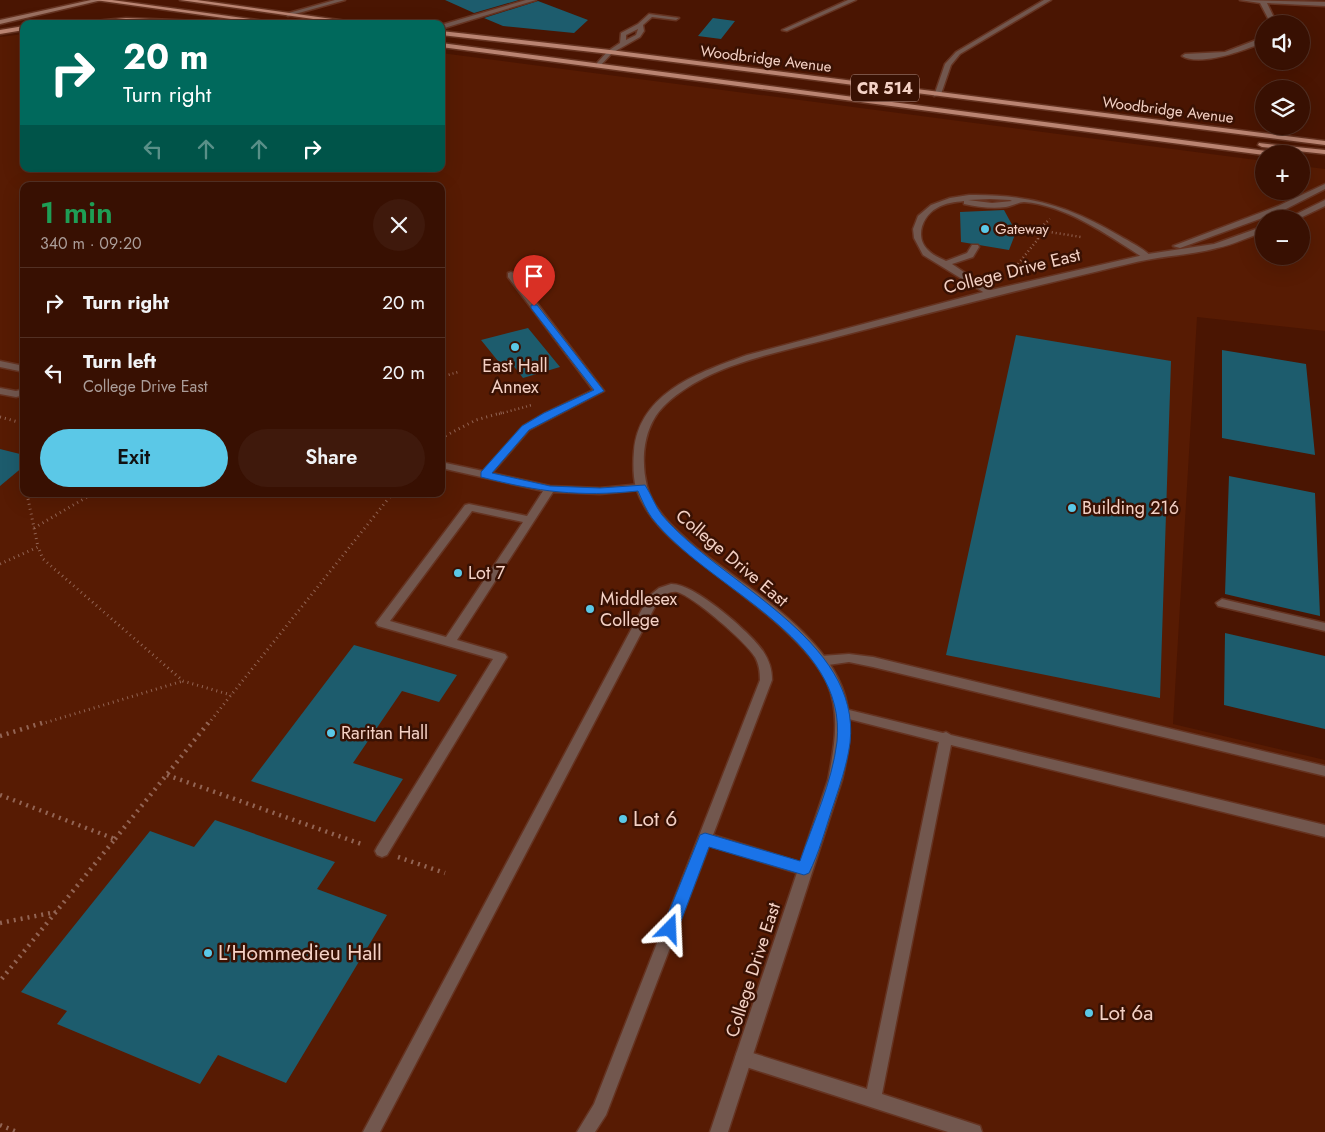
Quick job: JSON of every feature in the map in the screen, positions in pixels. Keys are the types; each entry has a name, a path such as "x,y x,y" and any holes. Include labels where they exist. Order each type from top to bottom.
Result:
{"main road":[{"path":"99,0 252,20"},
{"path":"183,0 334,20"},
{"path":"0,32 20,29"},
{"name":"Woodbridge Avenue","path":"445,33 610,52 1325,143"},
{"name":"Woodbridge Avenue","path":"445,45 1083,127 1255,151"},
{"path":"1083,127 1169,133 1325,152"},
{"path":"1310,158 1325,160"}],"street":[{"path":"0,16 75,0"},
{"path":"0,22 99,0"},
{"path":"288,14 342,0"},
{"path":"445,26 533,0"},
{"path":"785,30 853,0"},
{"path":"937,94 948,64 958,53 1048,0"},
{"path":"1243,0 1325,4"},
{"path":"1263,2 1270,15"},
{"path":"1185,56 1217,57 1235,53 1255,43"},
{"path":"1148,257 1282,208 1325,186"},
{"path":"1310,210 1325,203"},
{"name":"College Drive East","path":"719,1132 804,869 835,780 843,742 841,713 834,683 820,661 794,633 677,538 656,515 641,487 638,445 653,410 680,387 714,370 751,357 991,293 1148,257 1216,246 1255,232"}],"lane":[{"path":"598,64 610,52 623,44 622,34 640,25 651,15 676,18"},
{"path":"991,293 926,252 916,237 918,222 922,215 938,204 958,200 1000,196 1021,199 1076,215 1148,257"},
{"path":"946,264 970,256 975,247"},
{"path":"485,475 526,428 548,415 599,391 580,369 511,275"},
{"path":"0,364 20,368"},
{"path":"0,390 16,394 20,393"},
{"path":"445,466 550,489 600,491 641,487"},
{"path":"448,642 550,489"},
{"path":"382,851 501,657 382,623 469,507 529,520"},
{"path":"371,1132 655,596 664,590 676,588 689,592 749,642 759,654 766,669 766,680 600,1108 585,1132"},
{"path":"1222,603 1325,626"},
{"path":"820,661 849,658 873,662 1325,771"},
{"path":"841,713 946,737 1325,831"},
{"path":"873,1099 946,737"},
{"path":"705,839 804,869"},
{"path":"743,1058 974,1132"}],"path":[{"path":"1018,268 1018,264 1038,239 1037,230 1068,234 1087,239"},
{"path":"445,376 458,372"},
{"path":"445,436 476,420 539,403"},
{"path":"0,417 20,422"},
{"path":"28,497 38,547 43,559 183,680 231,695"},
{"path":"34,528 87,497"},
{"path":"0,981 390,497"},
{"path":"0,564 38,547"},
{"path":"0,736 183,680"},
{"path":"167,775 444,873"},
{"path":"0,795 114,839"},
{"path":"0,924 56,912"},
{"path":"0,1125 16,1132"}],"shaded area":[{"name":"Middlesex College","path":"20,34 20,172 445,172 445,54 1255,160 1255,200 1310,200 1310,167 1325,169 1325,331 1197,317 1173,724 1325,760 1325,1132 0,1132 0,37"}],"building":[{"path":"445,0 519,0 474,13"},
{"path":"538,1 588,20 574,33 503,26 484,18"},
{"path":"713,18 735,21 721,39 698,36"},
{"name":"Gateway","path":"1004,210 1016,232 1009,250 961,242 960,212"},
{"name":"East Hall Annex","path":"528,328 560,367 523,378 512,364 502,366 481,340"},
{"name":"Building 216","path":"1016,335 1171,361 1160,698 946,655"},
{"path":"1222,350 1306,364 1315,455 1222,438"},
{"path":"0,449 20,454 20,469 0,486"},
{"path":"1229,476 1315,493 1320,616 1225,594"},
{"path":"1225,633 1325,656 1325,729 1224,705"},
{"name":"Raritan Hall","path":"354,645 457,675 439,702 402,691 353,763 403,779 375,822 251,781"},
{"name":"L'Hommedieu Hall","path":"215,820 335,862 317,889 387,915 286,1083 218,1055 200,1084 57,1024 67,1011 21,992 150,831 194,847"}],"place":[{"name":"Gateway","path":"985,229"},
{"name":"East Hall Annex","path":"515,347"},
{"name":"Building 216","path":"1072,508"},
{"name":"Lot 7","path":"458,573"},
{"name":"Middlesex College","path":"590,609"},
{"name":"Raritan Hall","path":"331,733"},
{"name":"Lot 6","path":"623,819"},
{"name":"L'Hommedieu Hall","path":"208,953"},
{"name":"Lot 6a","path":"1089,1013"}],"route":[{"path":"534,306 580,369 599,391 548,415 526,428 485,475 550,489 600,491 641,487 656,515 677,538 794,633 820,661 834,683 840,703 843,742 835,780 804,869 705,839 670,929"}]}
